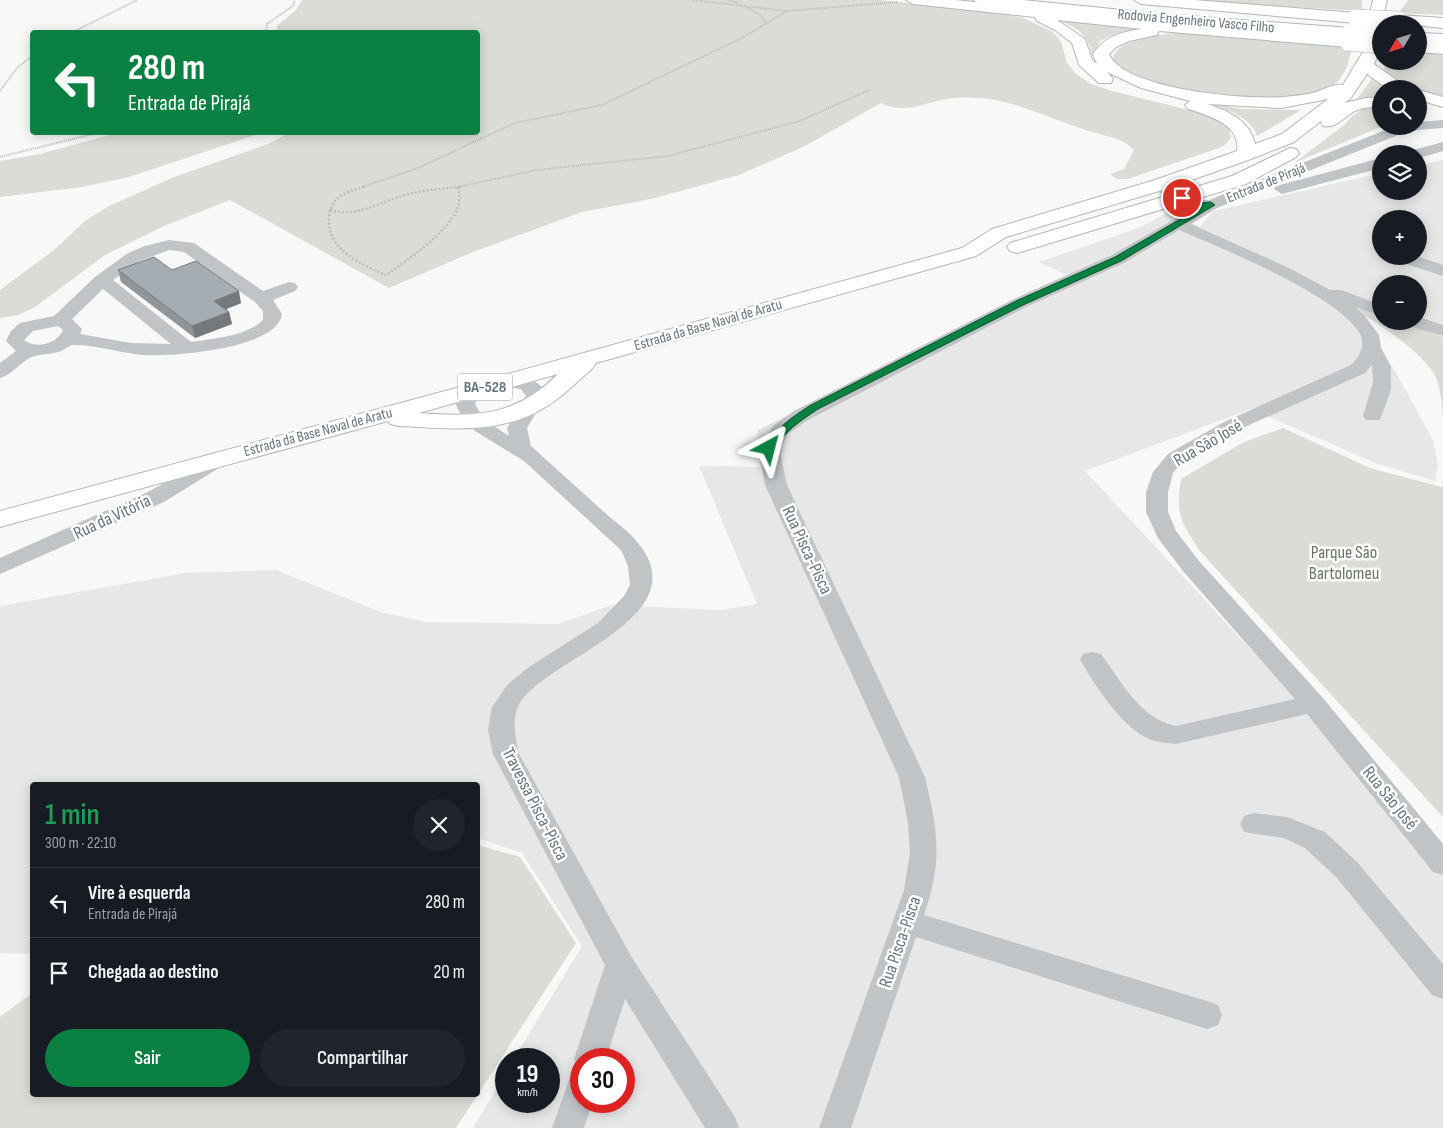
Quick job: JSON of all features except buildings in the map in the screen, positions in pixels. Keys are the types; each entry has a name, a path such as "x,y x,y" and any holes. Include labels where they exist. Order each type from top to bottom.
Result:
{"main road":[{"path":"917,0 987,4 1188,29"},
{"name":"Rodovia Engenheiro Vasco Filho","path":"1055,0 1372,33"},
{"path":"1141,0 1205,6"},
{"path":"1165,0 1352,30 1372,44"},
{"name":"Rodovia Engenheiro Vasco Filho","path":"987,4 1172,20 1352,30 1380,7"},
{"path":"987,4 1038,17 1068,32 1079,42 1088,66 1109,81 1130,89 1190,104 1231,122 1247,138 1248,146 1245,155"},
{"path":"1372,103 1366,103 1345,96 1264,103 1216,99 1137,82 1114,71 1102,58 1101,54 1107,46 1122,38 1156,31 1188,29 1352,30 1399,20 1443,23"},
{"path":"1428,30 1443,31"},
{"path":"1428,38 1443,39"},
{"path":"1428,48 1443,49"},
{"name":"Estrada da Base Naval de Aratu","path":"0,519 505,382 969,252 999,233 1162,184 1288,138 1345,96 1372,55"},
{"path":"1366,65 1385,80"},
{"path":"969,252 1020,247 1240,180 1298,148 1345,96"},
{"path":"1427,97 1443,102"},
{"path":"1427,106 1443,109"},
{"path":"367,419 479,424 494,422 529,408 556,391 574,370 591,358"}],"street":[{"name":"Entrada de Pirajá","path":"1427,125 1443,124"},
{"name":"Entrada de Pirajá","path":"1162,184 1164,188 1198,205 1211,205 1386,135"},
{"path":"1427,151 1443,146"},
{"path":"1234,196 1265,194 1372,165"},
{"name":"Rua Pisca-Pisca","path":"835,1128 918,890 924,853 922,823 912,777 776,485 769,461 769,448 777,435 789,424 815,407 1020,303 1118,259 1211,205"},
{"path":"1178,224 1294,278 1323,294 1361,323 1370,335 1372,350 1380,359 1384,369 1384,380 1373,416"},
{"path":"59,321 123,264 140,253 177,245 188,247 261,298 272,307 274,316 271,323 262,330 187,348 131,349 69,338"},
{"path":"1426,265 1443,271"},
{"path":"1294,278 1372,308"},
{"path":"104,281 187,348"},
{"path":"261,298 289,287"},
{"path":"0,329 19,332 42,322 59,321 66,323 73,329 69,338 56,346 30,350 0,372"},
{"path":"1427,326 1443,331"},
{"path":"19,332 15,341 17,345 30,350"},
{"name":"Rua São José","path":"1372,350 1367,360 1358,369 1231,426 1175,458 1163,472 1157,492 1157,512 1171,540 1191,566 1314,704 1443,864"},
{"name":"Travessa Pisca-Pisca","path":"505,382 518,382 532,387 536,396 517,428 520,448 630,547 639,566 641,585 633,600 606,628 538,673 517,690 505,707 501,730 506,754 620,965 723,1128"},
{"name":"Travessa Pisca-Pisca","path":"475,390 465,403 469,414 479,424 530,458"},
{"name":"Rua da Vitória","path":"0,567 156,497 220,459"},
{"path":"1092,660 1133,715 1155,731 1176,735 1314,704"},
{"path":"1254,824 1287,828 1316,840 1347,870 1443,986"},
{"path":"907,922 1207,1015"},
{"path":"594,1048 620,965"},
{"path":"568,1128 573,1113"}],"path":[{"path":"77,30 138,0"},
{"path":"266,30 268,24 294,5 294,0"},
{"path":"692,0 787,11 917,0"},
{"path":"729,0 760,15 766,23"},
{"path":"458,187 460,196 456,212 416,254 386,275 349,256 332,237 327,223 332,202 346,193 394,178 515,123 531,118 577,112 602,105 742,38 787,11"},
{"path":"0,91 17,68 30,58"},
{"path":"330,210 340,214 356,213 410,193 458,187 536,170 668,156 800,121 822,113 869,90"},
{"path":"0,157 89,135"}],"shaded area":[{"path":"1443,160 1443,331 1427,324 1427,275 1372,275 1372,304 1362,300 1361,330 1394,369 1433,440 1438,465 1435,481 1375,463 1251,409 1085,471 1283,684 1438,873 1443,872 1443,1128 473,1128 495,1091 495,1113 560,1113 560,1048 521,1048 582,946 522,853 480,839 480,782 30,782 30,954 0,953 0,606 185,573 276,570 381,612 426,622 558,624 612,605 720,610 757,604 699,466 760,467 758,430 1068,276 1039,262 1141,227 1173,210 1182,214 1186,221 1200,226 1214,211 1372,175 1372,200 1427,200 1427,163"}],"green space":[{"path":"302,0 880,0 995,12 1023,18 1053,32 1061,42 1067,63 1076,74 1091,84 1197,112 1216,119 1229,129 1231,138 1225,145 1216,149 1128,179 1117,179 1110,174 1124,169 1134,150 1124,142 1022,107 991,99 973,98 945,99 909,108 890,107 881,103 805,146 739,175 651,199 582,212 473,252 389,288 230,200 164,226 105,255 35,307 19,315 0,318 0,290 54,250 86,220 109,206 174,177 268,144 285,135 480,135 480,30 277,30 277,26 296,10"},
{"path":"1186,0 1362,0 1362,11 1190,1"},
{"path":"1408,0 1443,0 1443,15 1399,13"},
{"path":"1058,20 1148,28 1110,36 1100,41 1093,57 1082,33"},
{"path":"1182,32 1352,48 1349,61 1342,76 1324,90 1275,98 1245,98 1187,92 1163,87 1137,77 1113,61 1115,53 1130,42 1152,36"},
{"path":"1428,52 1443,53 1443,98 1427,93 1427,80 1396,80 1387,75 1385,70 1428,70"},
{"path":"1374,76 1379,80 1372,80 1372,100 1354,103"},
{"path":"1208,103 1243,109 1301,110 1257,136 1249,123 1229,111"},
{"path":"1372,108 1372,131 1294,163 1343,126 1352,116 1363,109"},
{"path":"110,135 255,135 129,177 82,187 0,197 0,161 40,154"},
{"path":"1355,305 1372,311 1372,320 1350,306"},
{"path":"1387,330 1426,330 1443,337 1443,417 1436,377 1425,362 1406,344"},
{"name":"Parque São Bartolomeu","path":"1283,428 1370,468 1442,487 1443,481 1443,817 1199,550 1181,517 1179,491 1181,479 1244,442"},
{"path":"480,846 520,857 576,943 508,1048 495,1048 495,1068 480,1091"},
{"path":"30,994 30,1097 476,1097 456,1128 0,1128 0,1017"}],"route":[{"path":"769,448 777,435 789,424 815,407 1020,303 1118,259 1211,205 1192,204 1182,198"}]}
